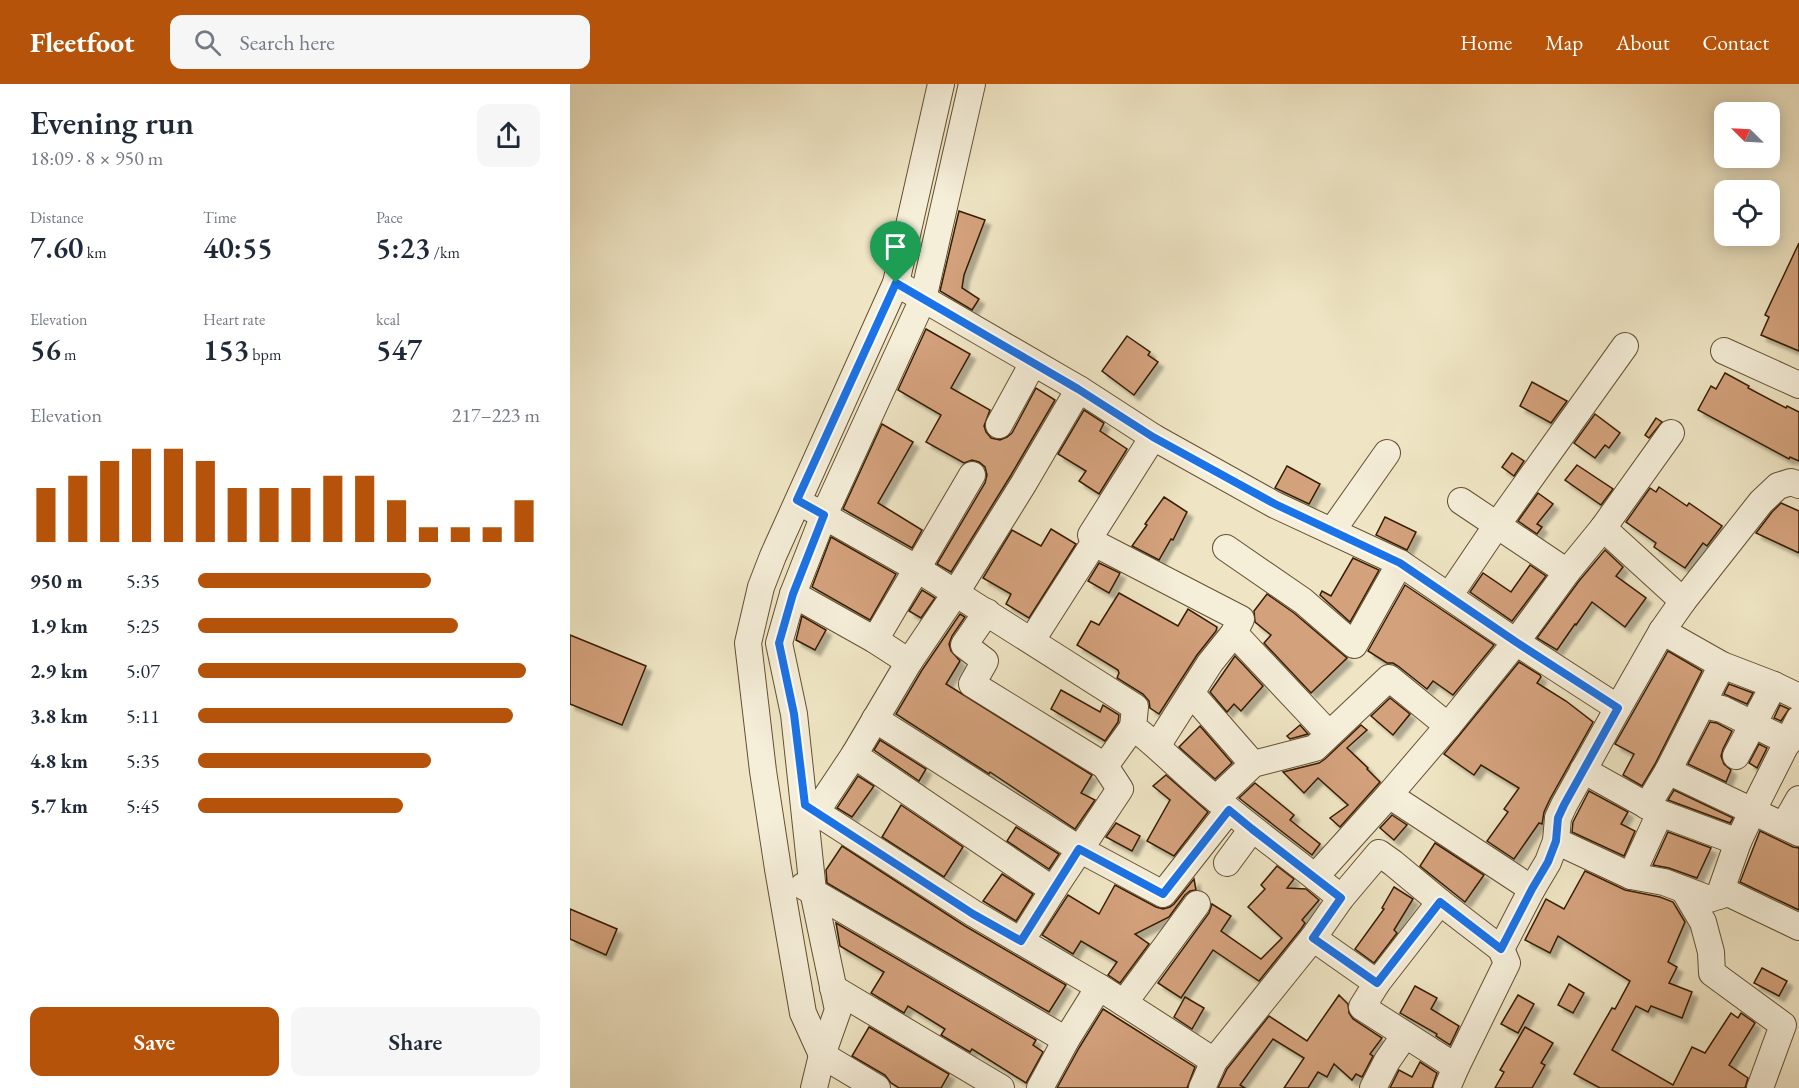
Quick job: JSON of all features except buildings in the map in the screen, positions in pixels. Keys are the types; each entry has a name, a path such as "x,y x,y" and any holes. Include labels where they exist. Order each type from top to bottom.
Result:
{"street":[{"path":"877,1088 822,1055 803,1013 762,765 748,643 761,587 797,500 896,283 941,84"},
{"path":"814,1088 822,1055 838,1010 813,891 811,809 799,758 794,714 779,643 793,594 824,515 923,299 972,84"},
{"path":"896,283 1078,389 1153,437 1275,504 1400,563 1618,708"},
{"path":"1449,596 1625,346"},
{"path":"1724,351 1799,385"},
{"path":"999,425 1033,363"},
{"path":"811,809 854,755 909,662 955,594 1024,483 1078,389"},
{"path":"1315,877 1389,795 1516,642 1671,433"},
{"path":"1153,437 1091,535 1094,543 1241,619 1234,633 1209,663 1157,746"},
{"path":"1332,531 1387,453"},
{"path":"875,639 972,475"},
{"path":"1501,949 1548,862 1556,841 1558,818 1662,631 1761,502 1778,486 1791,482 1799,485"},
{"path":"797,500 916,568 1135,707 1133,727 1105,766"},
{"path":"1461,501 1567,572"},
{"path":"1602,528 1683,601"},
{"path":"1032,640 1094,543"},
{"path":"1227,548 1303,601 1354,645 1400,563"},
{"path":"793,594 875,639 909,662"},
{"path":"987,612 964,645 985,661 972,684 1105,766 1120,789 1021,941"},
{"path":"1662,631 1722,665 1799,697"},
{"path":"1234,633 1329,734"},
{"path":"1631,876 1668,771 1722,665"},
{"path":"875,719 1079,849 1163,894 1222,804 1253,764 1315,748 1389,678 1448,726"},
{"path":"1736,756 1774,685"},
{"path":"1191,693 1253,764"},
{"path":"1702,705 1722,709 1789,742"},
{"path":"1719,896 1738,842 1799,718"},
{"path":"1133,727 1252,829 1341,898"},
{"path":"854,755 1053,890"},
{"path":"762,765 799,758"},
{"path":"1583,770 1654,809 1738,842"},
{"path":"1668,771 1792,829 1799,799"},
{"path":"1389,795 1532,889"},
{"path":"811,809 973,914 1099,987 1214,1062"},
{"path":"1227,862 1252,829"},
{"path":"1556,841 1631,876 1664,882 1709,899 1728,893 1799,927"},
{"path":"1202,1088 1214,1062 1313,938 1341,898 1379,853 1501,949 1507,963 1451,1077 1406,1035 1362,1007 1377,983 1440,902"},
{"path":"780,880 813,891 1066,1040"},
{"path":"1684,890 1703,922 1711,952 1712,974 1783,1025 1760,1088"},
{"path":"1124,1004 1197,903"},
{"path":"1313,938 1377,983"},
{"path":"1040,1088 1099,987"},
{"path":"833,988 1001,1088"},
{"path":"1372,1088 1387,1060 1406,1035"}],"route":[{"path":"896,283 1078,389 1153,437 1275,504 1400,563 1618,708 1564,805 1558,818 1556,841 1548,862 1501,949 1440,902 1377,983 1313,938 1341,898 1229,810 1163,894 1079,849 1021,941 973,914 805,805 794,714 779,643 788,608 824,515 797,500 896,283"}]}
